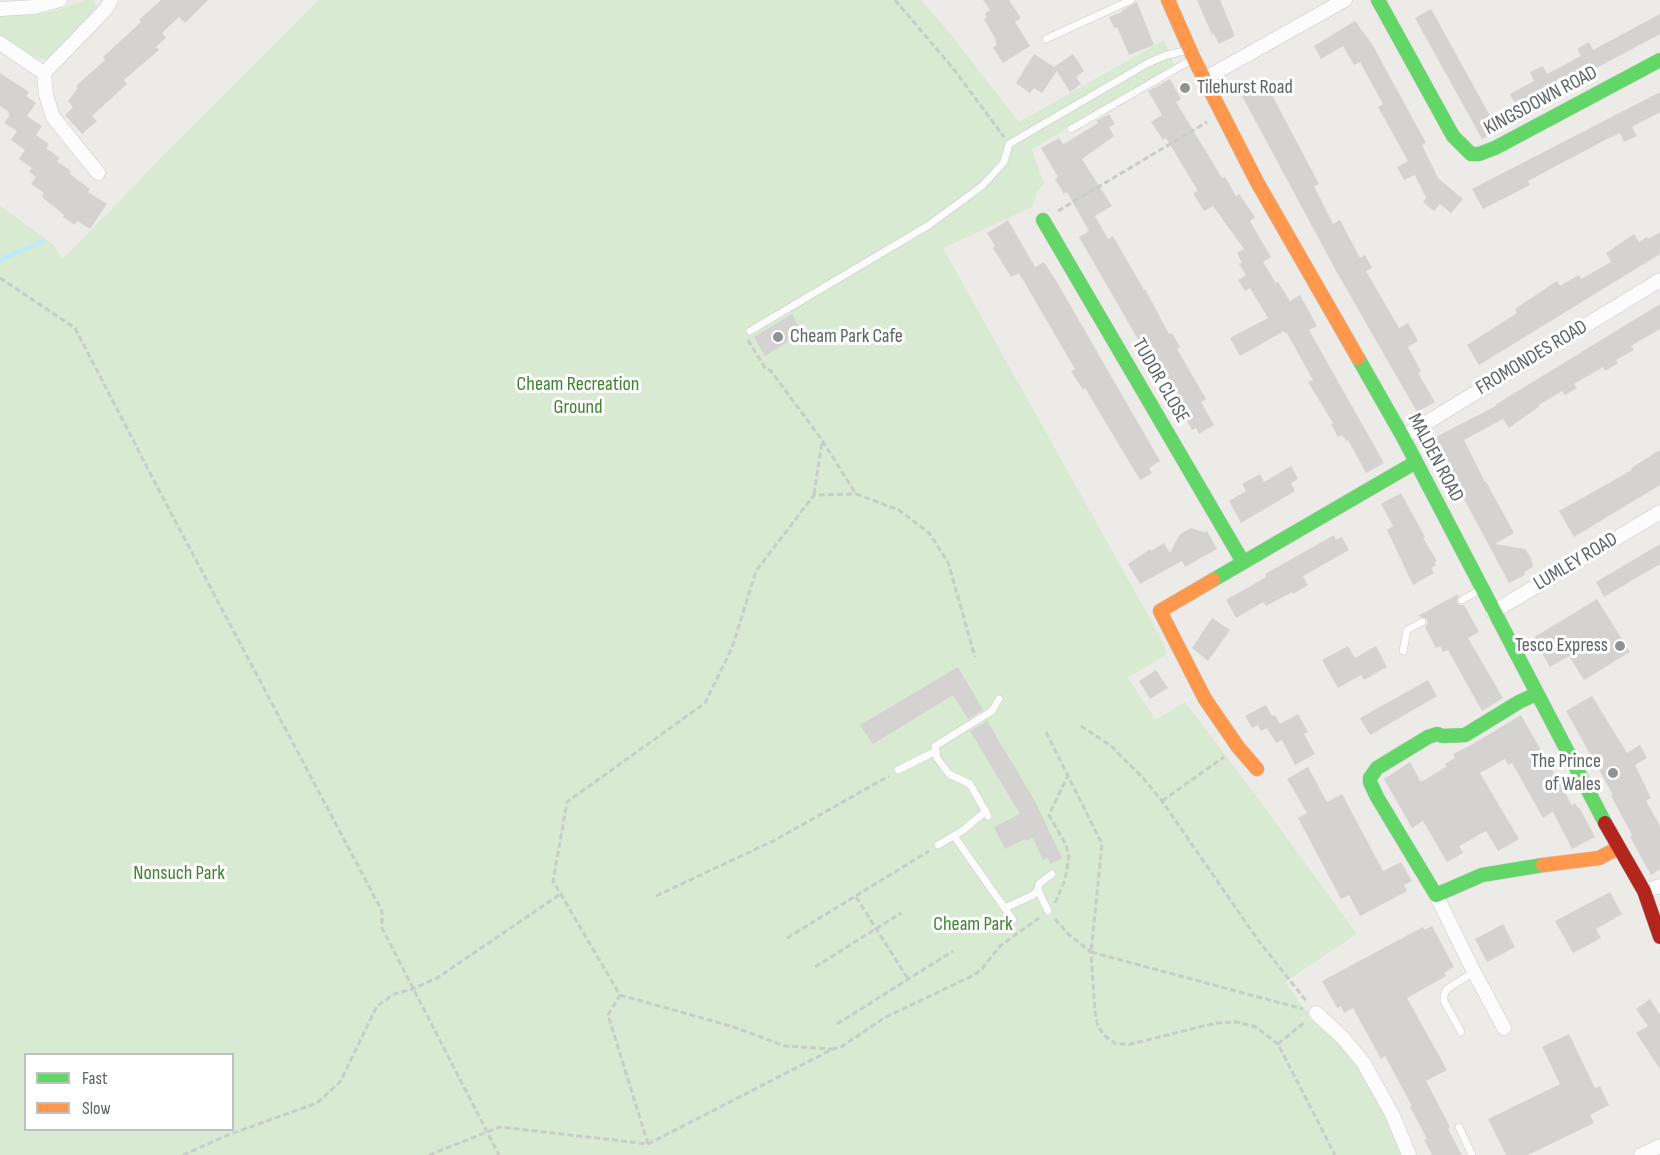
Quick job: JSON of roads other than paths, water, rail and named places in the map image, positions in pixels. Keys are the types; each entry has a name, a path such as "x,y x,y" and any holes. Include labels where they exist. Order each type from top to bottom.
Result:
{"street":[{"path":"0,9 34,7 60,0"},
{"path":"98,173 53,117 46,95 44,73 106,9 111,0"},
{"name":"MALDEN ROAD","path":"1168,0 1221,114 1403,437 1536,694 1618,848 1644,891 1660,937"},
{"path":"1204,79 1345,0"},
{"name":"KINGSDOWN ROAD","path":"1378,0 1453,136 1471,154 1479,154 1495,148 1660,60"},
{"path":"0,43 44,73"},
{"name":"TUDOR CLOSE","path":"1043,220 1243,562"},
{"name":"FROMONDES ROAD","path":"1403,437 1660,280"},
{"path":"1257,769 1238,747 1205,699 1158,612 1416,462"},
{"name":"LUMLEY ROAD","path":"1493,612 1660,512"},
{"path":"1504,1028 1436,895 1370,782 1372,773 1428,737 1437,734 1465,735 1536,694"},
{"path":"1436,895 1482,875 1510,869 1599,858 1618,848"},
{"path":"1644,891 1660,886"},
{"path":"1316,1013 1363,1062 1392,1114 1409,1155"},
{"path":"1641,1155 1660,1146"}],"lane":[{"path":"1046,39 1131,0"},
{"path":"1071,129 1192,54"},
{"path":"750,331 929,225 982,186 1004,162 1009,144 1148,63 1164,56 1192,54"},
{"path":"1462,600 1481,589"},
{"path":"1403,651 1407,630 1422,622"},
{"path":"938,845 987,813 970,784 949,774 937,758 935,746 992,711 999,699"},
{"path":"898,770 936,751"},
{"path":"954,836 1013,920"},
{"path":"1048,911 1038,890 1039,884 1052,874"},
{"path":"1005,908 1033,895 1038,890"},
{"path":"1461,1032 1444,1001 1444,995 1447,989 1474,972"},
{"path":"1459,1127 1472,1155"}],"waterway":[{"path":"0,260 43,241"}],"place":[{"name":"Tilehurst Road","path":"1185,88"},
{"name":"Cheam Park Cafe","path":"778,337"},
{"name":"Tesco Express","path":"1620,646"},
{"name":"The Prince of Wales","path":"1613,773"}],"park label":[{"name":"Cheam Recreation Ground","path":"578,396"},
{"name":"Nonsuch Park","path":"179,874"},
{"name":"Cheam Park","path":"973,925"}]}
